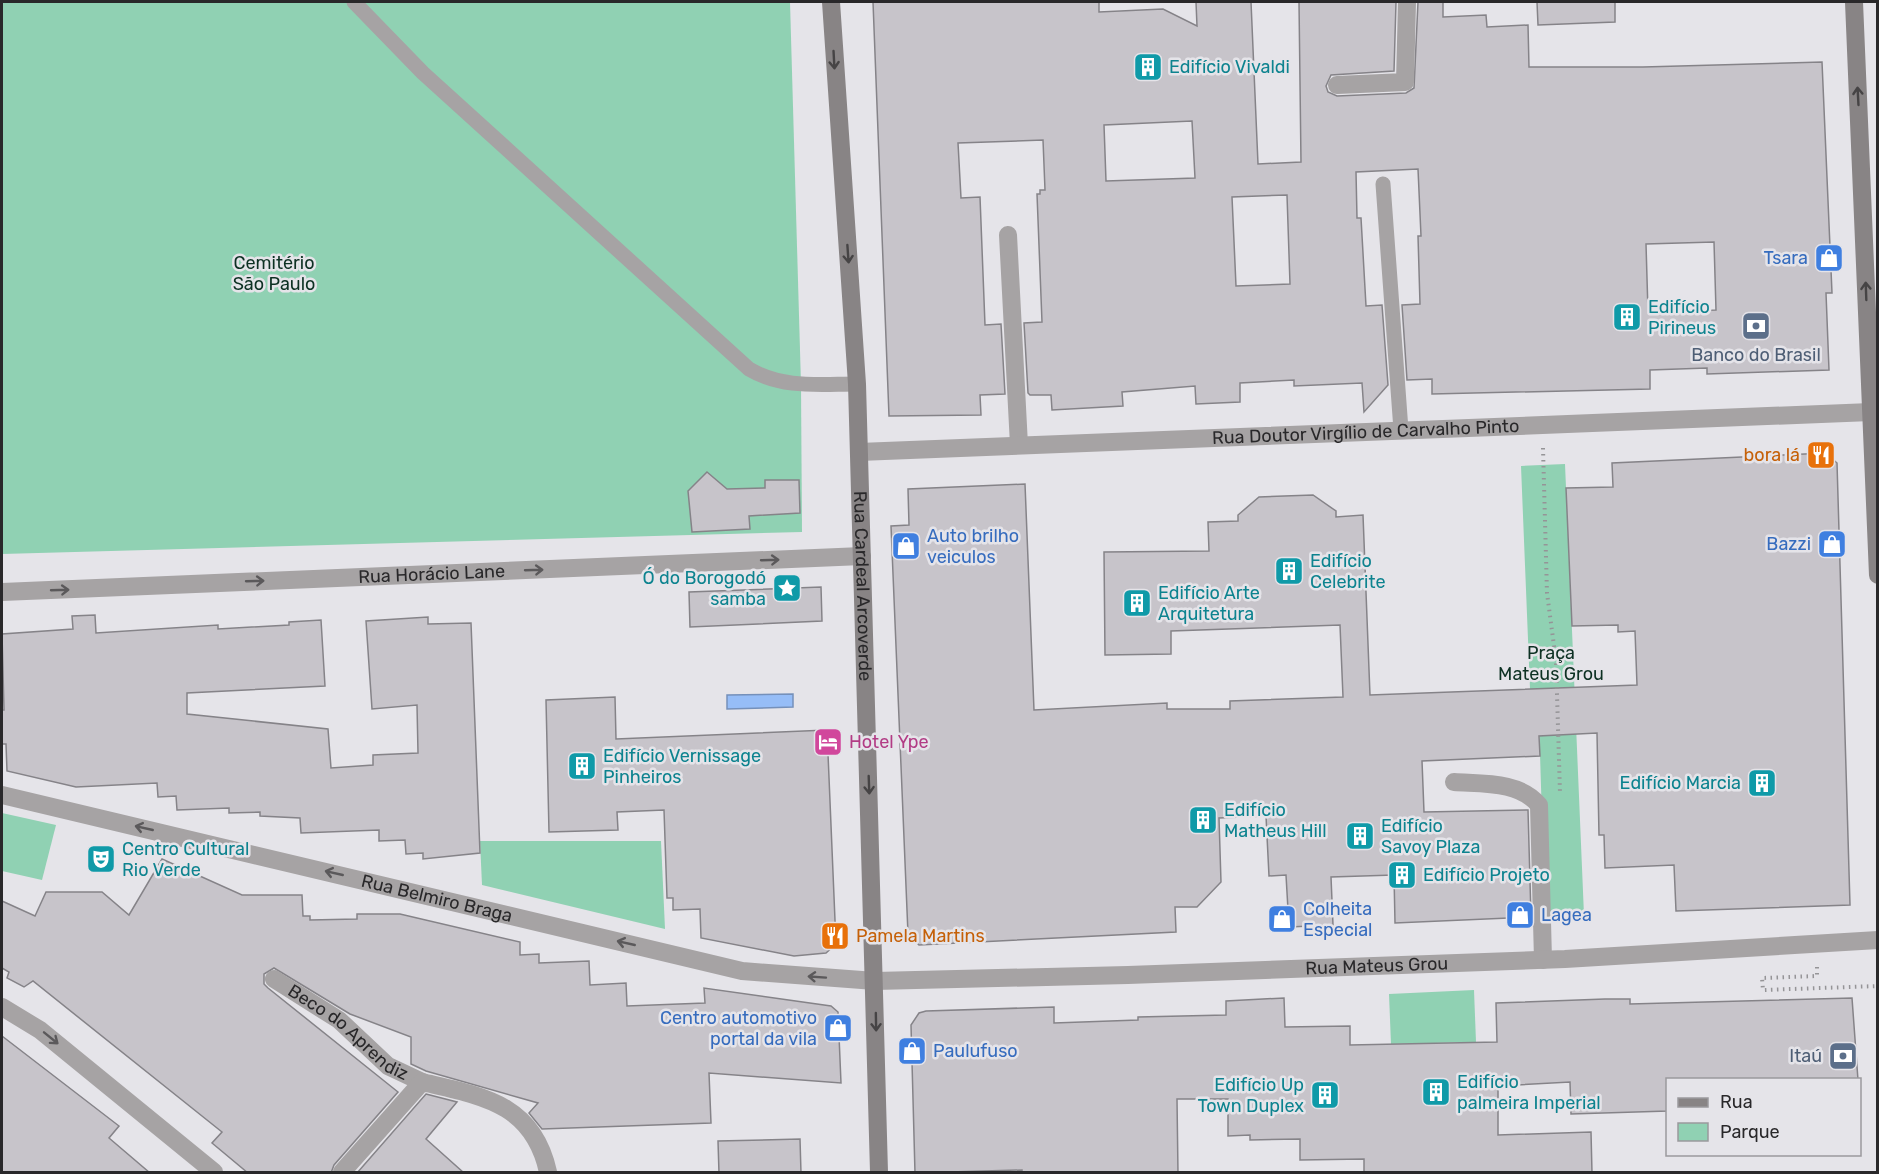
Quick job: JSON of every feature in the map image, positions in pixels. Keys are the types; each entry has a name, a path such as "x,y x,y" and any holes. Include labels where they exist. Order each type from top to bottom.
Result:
{"main road":[{"name":"Rua Cardeal Arcoverde","path":"831,2 857,384 879,1173"},
{"path":"1854,2 1878,575"}],"street":[{"path":"1337,85 1405,82 1407,2"},
{"path":"1008,235 1019,445"},
{"name":"Rua Doutor Virgílio de Carvalho Pinto","path":"859,452 1871,412"},
{"name":"Rua Horácio Lane","path":"2,592 861,556"},
{"path":"1454,782 1507,786 1524,791 1539,805 1543,960"},
{"name":"Rua Belmiro Braga","path":"2,795 742,971 875,981"},
{"name":"Rua Mateus Grou","path":"875,981 1128,975 1543,960 1878,940"},
{"name":"Beco do Aprendiz","path":"274,979 339,1020 388,1066 422,1082 478,1095 520,1116 543,1152 548,1173"},
{"path":"2,1007 40,1030 214,1173"},
{"name":"Beco do Aprendiz","path":"342,1173 422,1082"}],"lane":[{"path":"354,2 432,81 749,369 765,378 784,384 857,384"},
{"path":"1383,184 1401,430"}],"path":[{"path":"1543,425 1548,593 1556,661 1560,800"},
{"path":"1817,976 1762,978 1763,990 1878,986"}],"green space":[{"name":"Cemitério São Paulo","path":"2,2 790,2 801,385 802,532 2,554"},
{"name":"Praça Mateus Grou","path":"1565,464 1584,915 1545,916 1538,689 1530,689 1521,466"},
{"path":"2,813 56,825 42,880 2,871"},
{"path":"480,841 661,841 665,929 482,885"},
{"path":"1474,990 1476,1042 1391,1044 1389,994"}],"water":[{"path":"793,694 793,707 727,709 727,695"}],"building":[{"path":"873,2 1099,2 1099,12 1163,9 1197,26 1196,2 1251,2 1258,164 1301,162 1299,2 1396,2 1394,71 1331,75 1326,86 1328,92 1337,96 1406,93 1414,88 1418,2 1443,2 1443,17 1486,15 1487,27 1528,25 1529,67 1643,67 1822,62 1832,293 1826,293 1829,370 1707,374 1707,368 1650,370 1650,389 1432,394 1432,379 1407,380 1402,305 1420,304 1418,236 1421,236 1418,169 1356,172 1357,218 1361,218 1366,306 1382,305 1388,385 1364,412 1362,383 1294,386 1294,380 1240,383 1240,402 1196,404 1195,386 1122,392 1123,406 1052,410 1051,395 1030,395 1028,393 1024,323 1042,322 1037,194 1040,194 1040,190 1045,190 1043,140 958,143 961,198 980,197 985,325 1001,324 1005,394 980,395 981,415 889,416","holes":["1192,121 1195,178 1106,181 1104,125","1287,195 1290,284 1236,286 1232,197","1714,242 1716,310 1648,312 1646,244"]},
{"path":"1537,2 1615,2 1615,22 1538,25"},
{"path":"1826,453 1837,463 1850,905 1676,911 1674,865 1605,868 1604,835 1599,835 1597,733 1539,736 1540,756 1422,761 1424,812 1528,810 1531,917 1395,923 1394,875 1331,877 1333,925 1289,927 1286,875 1269,876 1266,816 1219,818 1221,882 1197,907 1175,907 1176,932 919,945 908,934 891,526 909,525 908,489 1025,484 1034,710 1167,703 1167,709 1230,709 1230,701 1343,697 1340,625 1171,631 1171,654 1105,655 1104,552 1209,551 1208,522 1238,521 1238,515 1259,497 1313,495 1336,511 1336,517 1363,515 1370,695 1637,685 1635,631 1618,632 1618,625 1572,626 1566,488 1613,487 1612,463"},
{"path":"707,472 727,489 765,488 765,480 799,480 800,513 749,516 750,529 692,532 688,491"},
{"path":"821,587 822,621 690,627 689,592"},
{"path":"95,615 96,633 218,625 218,629 289,625 289,622 321,620 325,686 187,693 187,714 328,729 331,768 373,765 373,755 418,753 417,705 372,709 366,621 428,617 428,624 471,623 480,853 423,859 423,853 406,854 405,840 379,841 379,830 301,833 300,818 260,816 260,812 229,813 229,808 177,810 176,796 158,797 157,783 76,787 7,771 6,744 2,744 2,710 4,710 2,634 73,629 72,616"},
{"path":"615,697 616,739 827,730 836,944 826,953 794,956 701,938 700,909 673,910 673,898 667,898 664,810 617,812 618,830 549,832 546,700"},
{"path":"162,859 242,895 302,895 303,916 310,916 310,920 357,919 357,914 400,914 520,942 520,955 539,954 539,963 589,961 590,985 626,983 627,1006 705,1003 704,988 831,1006 838,1012 841,1083 709,1073 711,1123 542,1129 529,1113 538,1103 426,1071 411,1064 411,1037 350,1014 274,968 264,974 264,984 268,988 398,1092 334,1165 331,1173 248,1173 212,1143 222,1132 33,981 24,987 7,978 9,972 2,968 2,901 35,916 46,892 102,892 129,915"},
{"path":"1284,998 1285,1027 1350,1026 1350,1045 1497,1042 1496,1003 1630,999 1630,1004 1852,998 1858,1078 1666,1078 1666,1111 1571,1114 1570,1082 1498,1086 1498,1135 1591,1132 1592,1173 1364,1173 1364,1159 1300,1160 1300,1139 1250,1140 1250,1135 1228,1136 1228,1099 1177,1099 1178,1173 1022,1173 1022,1170 915,1173 911,1025 919,1013 1054,1007 1054,1023 1138,1020 1138,1017 1226,1015 1226,1001"},
{"path":"2,1036 119,1126 109,1138 150,1173 2,1173"},
{"path":"426,1094 457,1102 426,1139 464,1173 357,1173"},
{"path":"800,1139 801,1173 719,1173 718,1141"}],"place":[{"name":"Edifício Vivaldi","path":"1148,67"},
{"name":"Tsara","path":"1829,258"},
{"name":"Edifício Pirineus","path":"1627,317"},
{"name":"Banco do Brasil","path":"1756,326"},
{"name":"bora lá","path":"1821,455"},
{"name":"Bazzi","path":"1832,544"},
{"name":"Auto brilho veiculos","path":"906,546"},
{"name":"Edifício Celebrite","path":"1289,571"},
{"name":"Ó do Borogodó samba","path":"787,588"},
{"name":"Edifício Arte Arquitetura","path":"1137,603"},
{"name":"Hotel Ype","path":"828,742"},
{"name":"Edifício Vernissage Pinheiros","path":"582,766"},
{"name":"Edifício Marcia","path":"1762,783"},
{"name":"Edifício Matheus Hill","path":"1203,820"},
{"name":"Edifício Savoy Plaza","path":"1360,836"},
{"name":"Centro Cultural Rio Verde","path":"101,859"},
{"name":"Edifício Projeto","path":"1402,875"},
{"name":"Lagea","path":"1520,915"},
{"name":"Colheita Especial","path":"1282,919"},
{"name":"Pamela Martins","path":"835,936"},
{"name":"Centro automotivo portal da vila","path":"838,1028"},
{"name":"Paulufuso","path":"912,1051"},
{"name":"Itaú","path":"1843,1056"},
{"name":"Edifício palmeira Imperial","path":"1436,1092"},
{"name":"Edifício Up Town Duplex","path":"1325,1095"}]}
